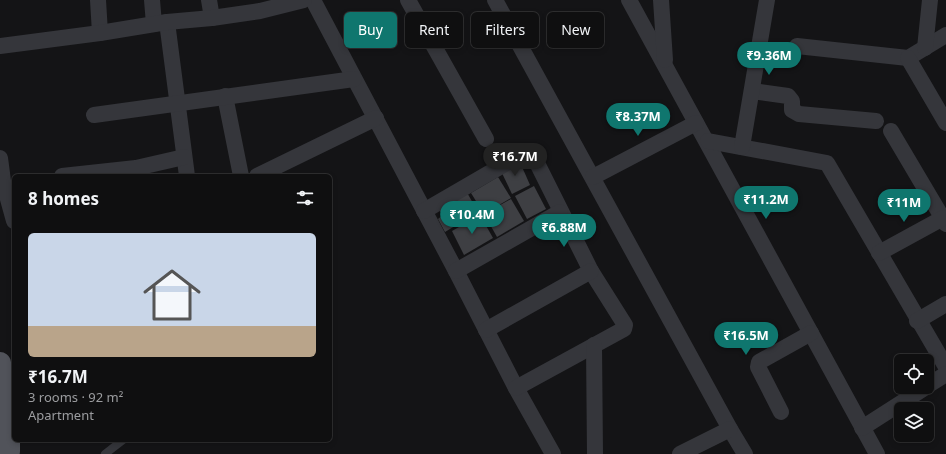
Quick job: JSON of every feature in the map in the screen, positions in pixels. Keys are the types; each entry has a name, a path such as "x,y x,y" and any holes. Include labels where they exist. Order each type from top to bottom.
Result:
{"main road":[{"path":"0,363 9,427 7,450"}],"street":[{"path":"98,0 100,34"},
{"path":"152,0 161,23 177,104 187,174"},
{"path":"210,0 212,18"},
{"path":"0,46 100,34 161,23 260,11 304,0"},
{"path":"313,0 516,388 553,454"},
{"path":"408,0 486,139"},
{"path":"495,0 745,454"},
{"path":"629,0 696,123 708,141 877,454"},
{"path":"661,0 665,65"},
{"path":"742,147 767,0"},
{"path":"925,48 930,0"},
{"path":"798,46 908,58 946,35"},
{"path":"908,58 946,123"},
{"path":"94,115 354,78"},
{"path":"752,91 788,96 792,101 792,110 800,114 876,121"},
{"path":"225,96 241,174"},
{"path":"261,174 376,118"},
{"path":"593,177 696,123"},
{"path":"879,253 944,221 891,131"},
{"path":"708,141 827,163 917,321 946,367"},
{"path":"424,211 529,150 591,271 625,326 624,329 516,388"},
{"path":"80,174 136,168 184,157"},
{"path":"0,158 8,181 12,208"},
{"path":"456,271 560,212"},
{"path":"486,330 591,271"},
{"path":"917,321 946,304"},
{"path":"781,412 758,367 758,364 759,362 811,333"},
{"path":"594,345 595,454"},
{"path":"934,382 946,374"},
{"path":"862,428 915,394"},
{"path":"680,454 730,429"}],"lane":[{"path":"105,454 120,442"}],"building":[{"path":"519,160 530,185 512,194 500,169"},
{"path":"498,177 511,198 484,214 471,193"},
{"path":"534,186 546,209 527,219 515,196"},
{"path":"465,189 478,212 445,232 438,219 443,215 437,207"},
{"path":"511,199 524,221 497,237 484,214"},
{"path":"480,215 493,238 464,255 452,231"}]}
